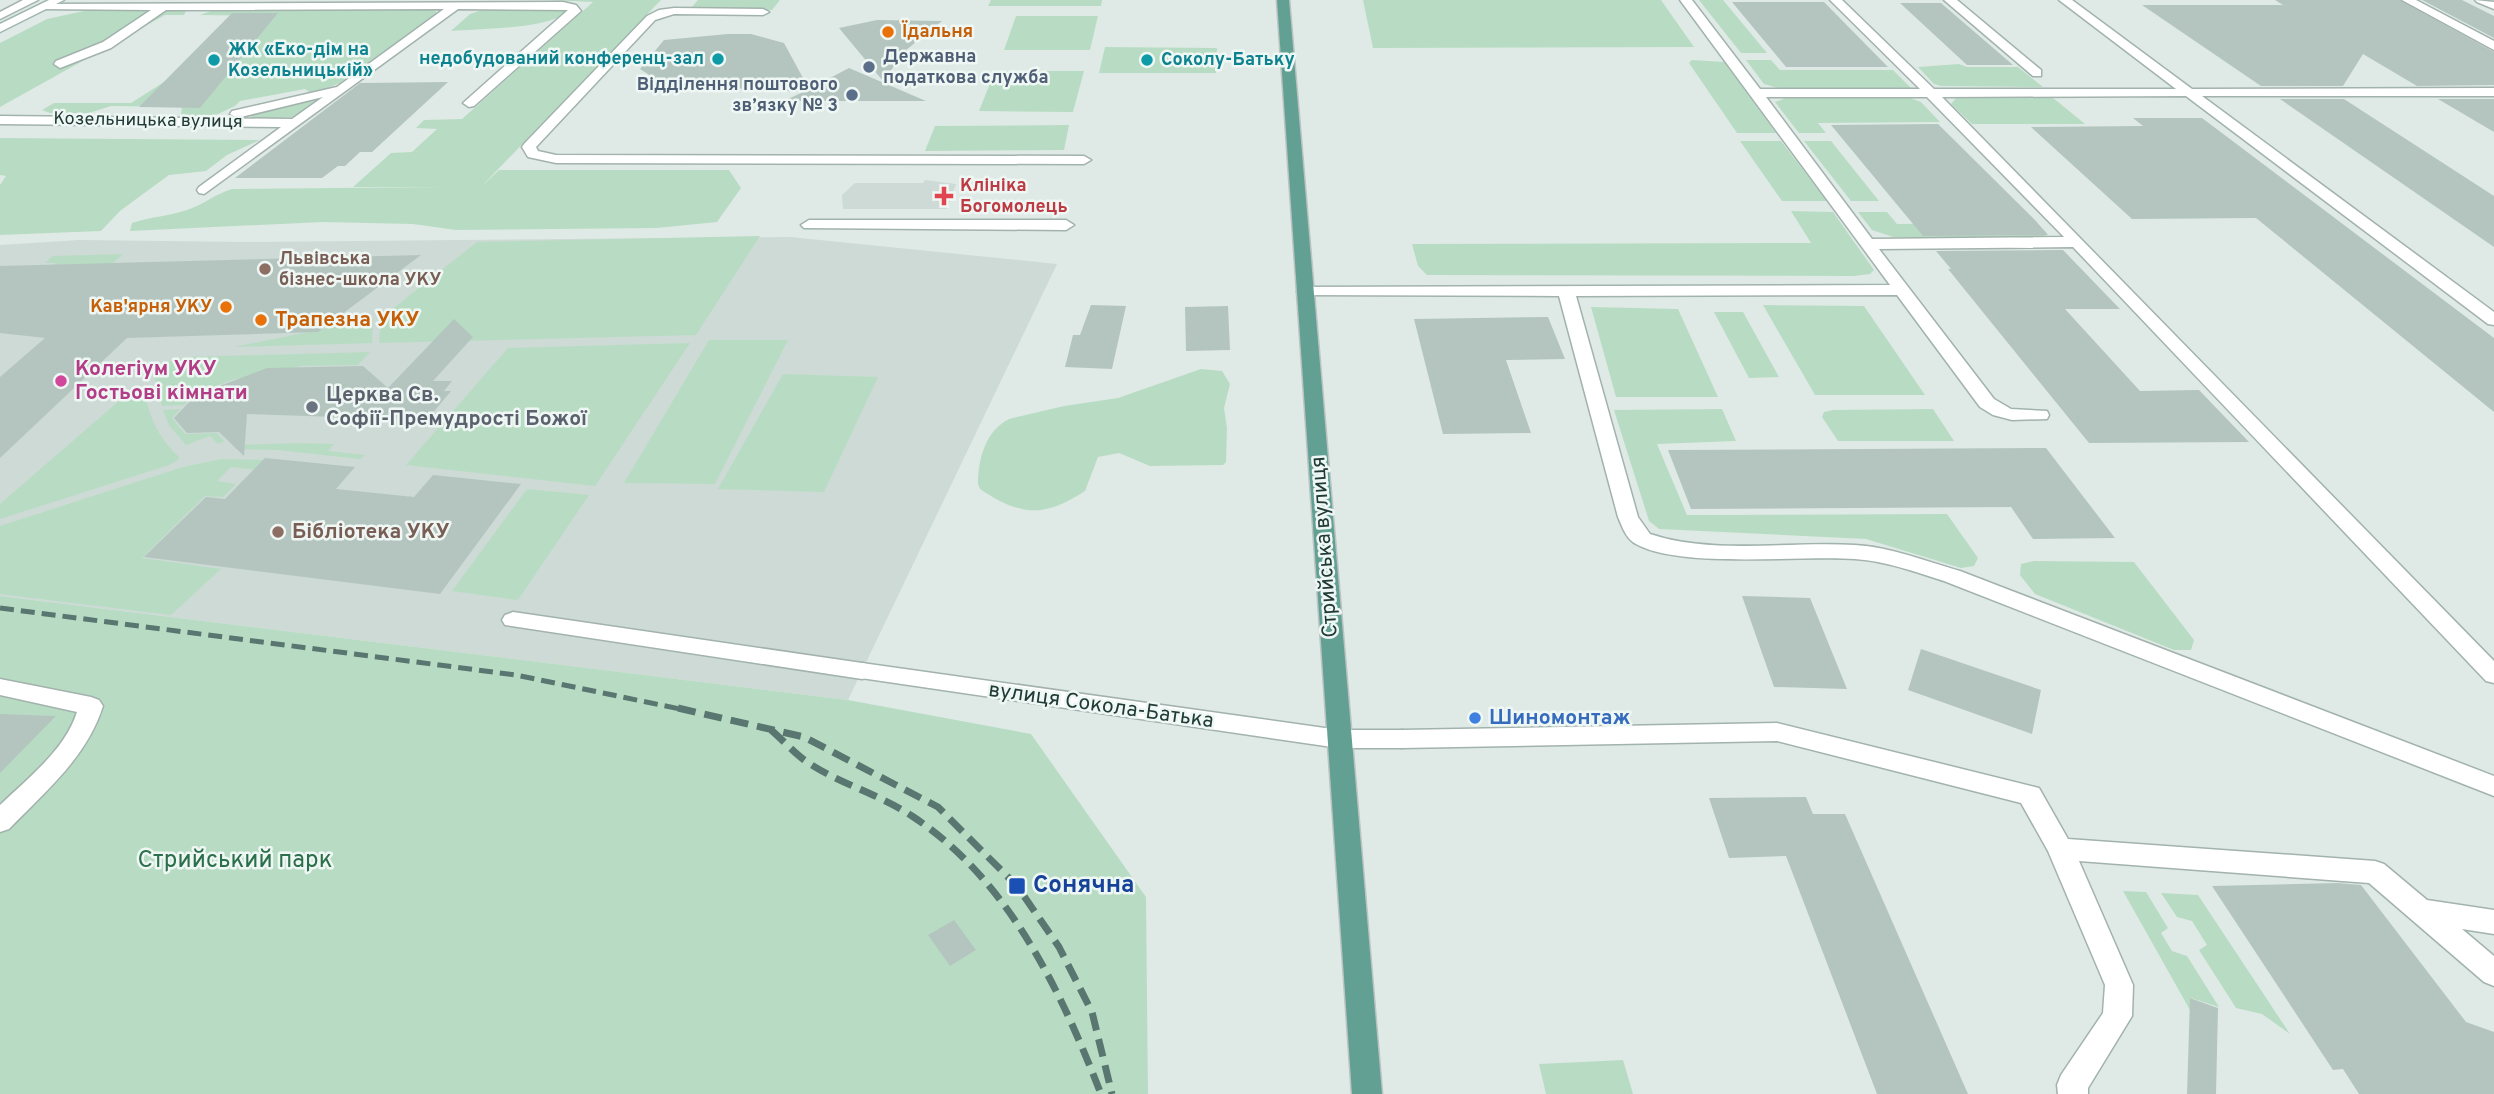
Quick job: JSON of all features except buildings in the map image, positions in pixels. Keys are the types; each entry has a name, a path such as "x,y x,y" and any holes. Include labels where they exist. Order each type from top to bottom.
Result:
{"main road":[{"name":"Стрийська вулиця","path":"1283,0 1367,1094"}],"street":[{"path":"0,16 32,0"},
{"path":"0,29 58,0"},
{"path":"1686,0 1758,93 1899,290 1987,403 1999,412 2015,416 2040,415"},
{"path":"1836,0 1932,93 2494,675"},
{"path":"1950,0 2036,73"},
{"path":"2065,0 2494,320"},
{"path":"2408,0 2494,46"},
{"path":"2481,0 2494,6"},
{"path":"763,12 679,5 652,18 529,147 533,154 556,159 1084,159"},
{"name":"Козельницька вулиця","path":"204,190 455,6"},
{"path":"44,7 572,7 575,11 469,103"},
{"path":"60,64 107,46 163,7"},
{"path":"205,122 344,88"},
{"path":"1758,93 2494,92"},
{"name":"Козельницька вулиця","path":"0,120 296,123"},
{"path":"809,225 1066,225"},
{"path":"1868,244 2077,242"},
{"path":"1306,292 1899,290"},
{"path":"1566,291 1628,517 1633,529 1642,538 1660,546 1881,555 1952,576 2494,786"},
{"name":"вулиця Сокола-Батька","path":"513,620 1339,738 1777,732 2030,795 2060,849 2119,985 2117,1016 2072,1085 2073,1094"},
{"path":"0,687 91,706 88,720 73,746 0,822"},
{"path":"2060,849 2375,872 2494,973"},
{"path":"2421,911 2494,922"}],"shaded area":[{"path":"925,180 956,184 947,209 843,209 842,195 855,183 923,183"},
{"path":"790,237 1057,264 848,700 0,596 0,245 79,240 243,242"}],"green space":[{"path":"547,0 661,0 481,187 499,170 729,170 741,188 717,222 657,228 456,230 413,224 323,222 130,231 132,223 187,210 232,189 447,187 353,187 391,153 412,152 437,129 416,128 424,120 462,119 593,2"},
{"path":"698,0 780,0 772,10 690,9"},
{"path":"991,0 1102,0 1101,6 988,6"},
{"path":"1363,0 1661,0 1694,47 1373,48"},
{"path":"1699,0 1723,0 1767,53 1741,53"},
{"path":"488,8 562,9 566,12 558,18 529,25 451,31 470,14"},
{"path":"93,9 186,11 184,15 165,15 0,107 0,43 47,19"},
{"path":"211,11 436,11 436,14 340,83 312,94 305,89 240,101 218,114 199,117 181,115 182,107 111,106 89,113 50,113 42,110 54,103 131,103 268,16 200,15"},
{"path":"1016,16 1098,16 1090,50 1004,50"},
{"path":"1105,47 1217,48 1216,73 1099,73"},
{"path":"1692,60 1724,62 1776,133 1737,133 1689,63"},
{"path":"1746,60 1771,60 1780,70 1893,70 1911,88 1778,88 1764,84"},
{"path":"1959,64 1967,67 2018,67 2043,87 1941,86 1934,84 1918,67"},
{"path":"995,71 1084,71 1073,112 979,111"},
{"path":"1907,97 1921,102 1940,122 1818,123 1826,133 1799,133 1775,102 1786,98"},
{"path":"1957,97 2052,97 2085,124 1972,124 1951,104"},
{"path":"311,99 322,99 295,117 251,119 251,115"},
{"path":"1069,125 1064,150 925,151 935,126"},
{"path":"0,138 260,140 227,155 206,171 169,175 120,211 101,231 0,235 0,185 6,176 0,175"},
{"path":"1740,141 1781,141 1827,201 1782,201"},
{"path":"1804,141 1831,141 1879,201 1851,201"},
{"path":"1791,211 1833,212 1874,270 1870,274 1854,276 1427,275 1418,266 1412,244 1811,243"},
{"path":"1858,212 1887,212 1897,224 2036,223 2047,233 2044,237 1893,237 1872,230"},
{"path":"760,236 696,335 379,343 381,318 477,242"},
{"path":"123,254 78,295 0,296 17,295 56,263 45,263 53,256"},
{"path":"1763,305 1864,306 1925,395 1815,395"},
{"path":"1591,307 1678,309 1718,397 1616,397"},
{"path":"1714,312 1743,312 1779,377 1749,378"},
{"path":"373,319 372,343 234,347"},
{"path":"709,340 788,340 715,484 624,483"},
{"path":"690,343 595,486 406,465 508,348"},
{"path":"370,352 358,365 300,366 269,378 234,379 194,395 184,405 162,406 153,371 172,360 187,357"},
{"path":"1201,369 1222,371 1230,384 1224,408 1227,428 1226,462 1223,465 1150,466 1119,453 1098,457 1085,491 1057,506 1044,509 1020,509 980,489 978,475 984,447 994,431 1009,419 1064,406 1118,398"},
{"path":"783,374 878,377 824,492 718,489"},
{"path":"134,388 143,391 156,427 179,457 178,460 0,519 0,504"},
{"path":"180,409 172,418 185,434 217,433 224,441 218,444 210,436 186,445 169,425 163,410"},
{"path":"1722,409 1736,441 1657,444 1687,515 1947,514 1978,558 1974,566 1961,568 1866,539 1659,529 1649,521 1614,410"},
{"path":"1933,409 1954,441 1838,441 1822,417 1824,412 1833,410"},
{"path":"334,444 328,451 365,455 360,459 277,450 235,449 236,445"},
{"path":"222,459 265,460 331,478 231,467 217,481 236,484 223,497 205,496 142,558 221,569 171,615 0,594 0,526 183,467"},
{"path":"527,489 589,495 518,600 452,591"},
{"path":"2034,561 2134,562 2194,640 2191,650 2174,650 2035,594 2020,575 2021,564"},
{"name":"Стрийський парк","path":"0,596 848,700 1031,734 1146,897 1148,1094 0,1094"},
{"path":"2123,891 2146,892 2168,928 2161,933 2172,951 2187,956 2219,1007 2191,998 2190,1010"},
{"path":"2161,893 2198,895 2290,1034 2262,1014 2236,1008 2199,950 2207,945 2192,921 2177,917"},
{"path":"1623,1060 1633,1094 1546,1094 1539,1064"}],"railway":[{"path":"0,608 516,675 685,710"},
{"path":"678,708 804,737 938,807 1017,886 1059,947 1092,1012 1112,1094"},
{"path":"771,730 820,770 912,816 946,842 977,872 1004,904 1049,977 1101,1094"}],"place":[{"name":"Їдальня","path":"888,32"},
{"name":"недобудований конференц-зал","path":"718,59"},
{"name":"ЖК «Еко-дім на Козельницькій»","path":"214,60"},
{"name":"Соколу-Батьку","path":"1147,60"},
{"name":"Державна податкова служба","path":"869,67"},
{"name":"Відділення поштового зв’язку № 3","path":"852,95"},
{"name":"Клініка Богомолець","path":"944,196"},
{"name":"Львівська бізнес-школа УКУ","path":"265,269"},
{"name":"Кав'ярня УКУ","path":"226,307"},
{"name":"Трапезна УКУ","path":"261,320"},
{"name":"Колегіум УКУ Гостьові кімнати","path":"61,381"},
{"name":"Церква Св. Софії-Премудрості Божої","path":"312,407"},
{"name":"Бібліотека УКУ","path":"278,532"},
{"name":"Шиномонтаж","path":"1475,718"},
{"name":"Сонячна","path":"1017,886"}]}
